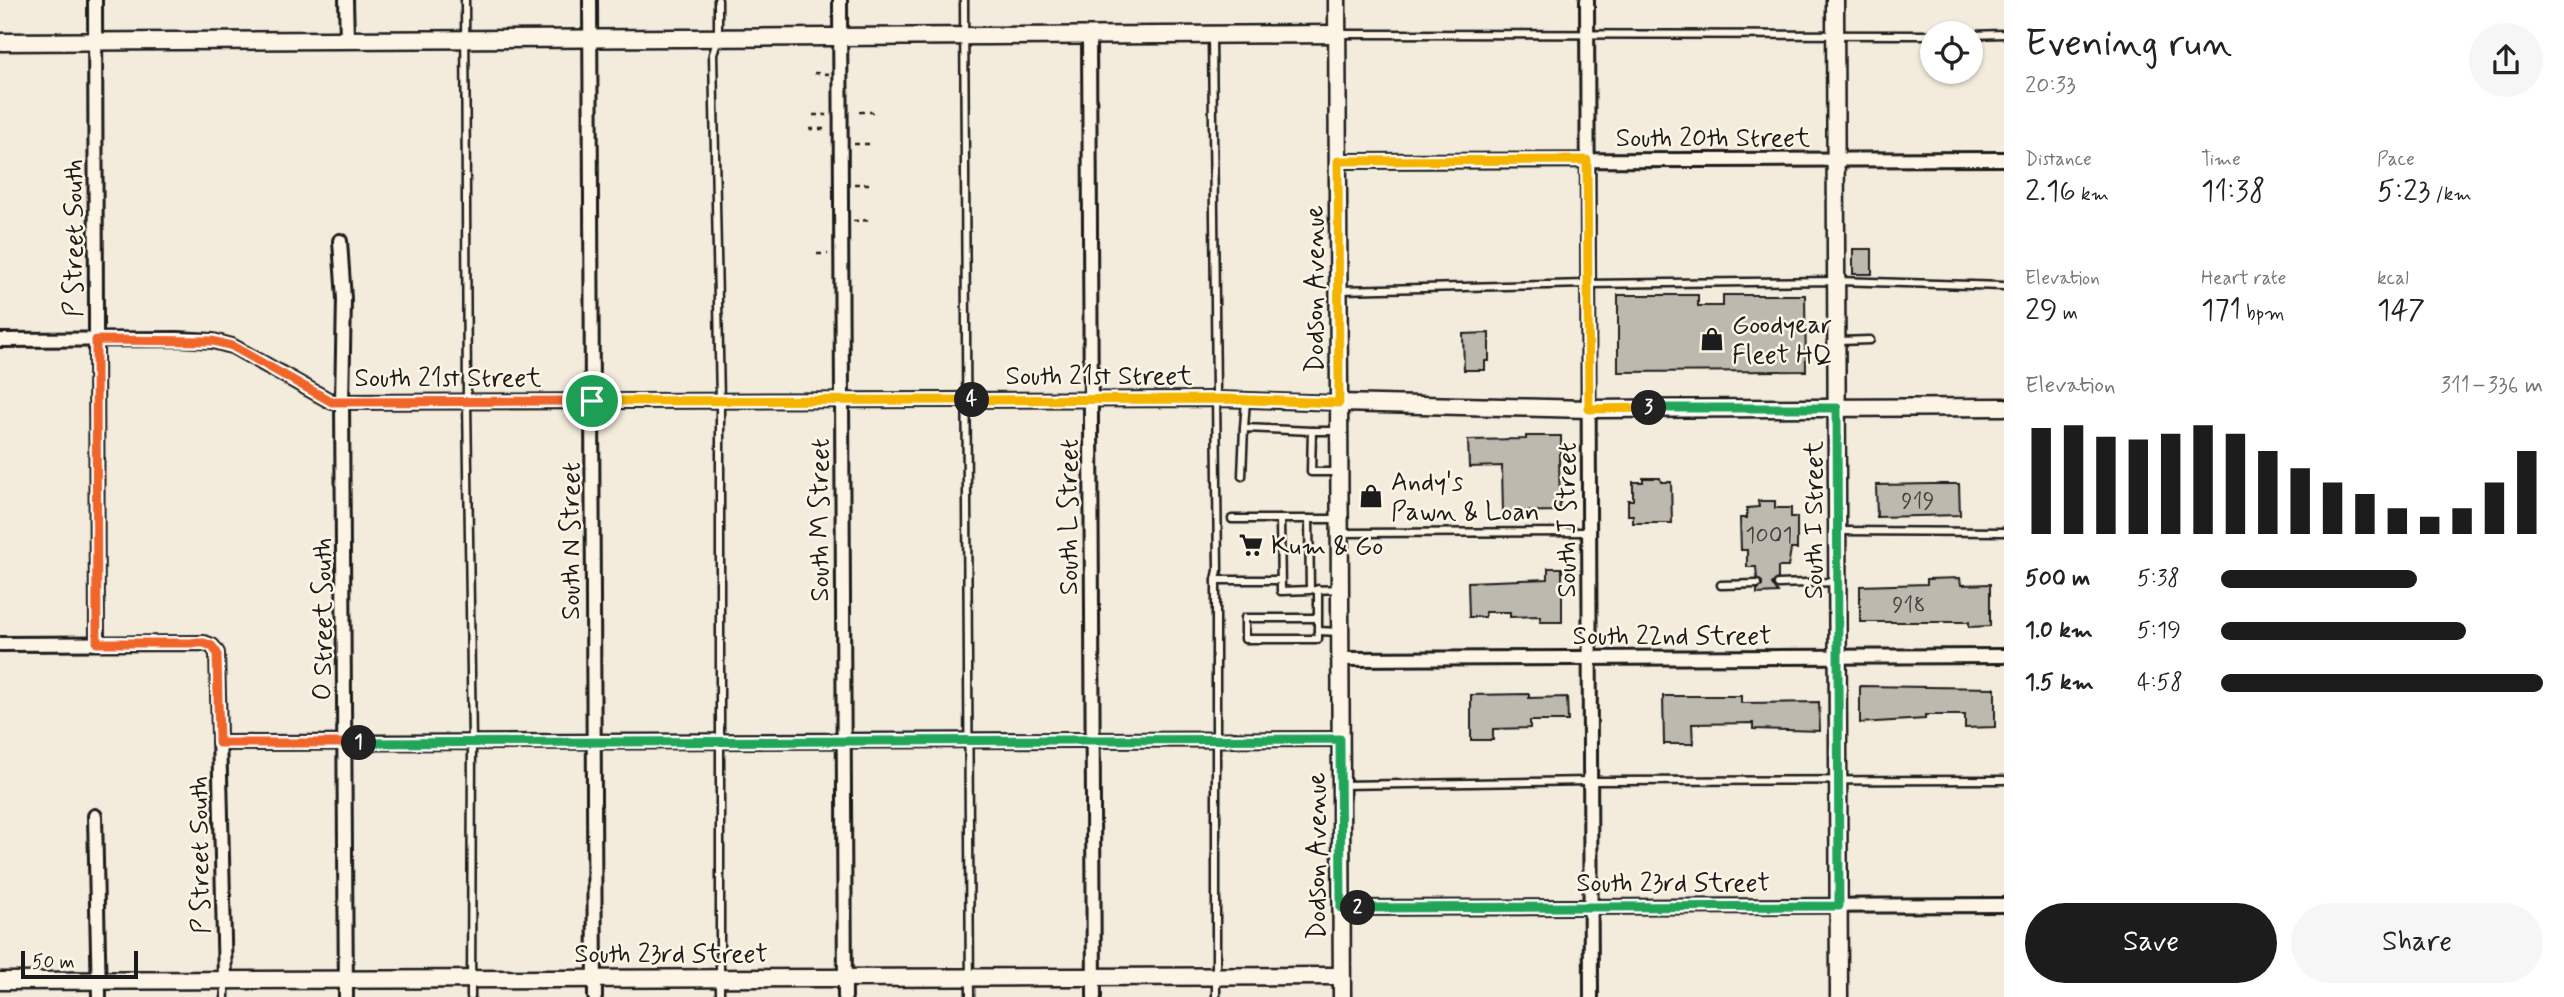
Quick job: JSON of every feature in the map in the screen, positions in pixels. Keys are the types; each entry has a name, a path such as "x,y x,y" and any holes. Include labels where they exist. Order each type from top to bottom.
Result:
{"street":[{"name":"P Street South","path":"95,0 97,643 204,643 212,646 217,653 225,980"},
{"path":"346,0 347,39"},
{"name":"South N Street","path":"590,0 595,997"},
{"name":"South M Street","path":"840,0 845,997"},
{"name":"Dodson Avenue","path":"1338,0 1342,997"},
{"name":"South J Street","path":"1587,0 1591,997"},
{"name":"South I Street","path":"1835,0 1839,997"},
{"path":"0,42 1338,34"},
{"name":"South L Street","path":"1089,36 1094,997"},
{"name":"South 20th Street","path":"1338,161 2004,159"},
{"name":"O Street South","path":"340,241 344,312 342,402 346,997"},
{"name":"South 21st Street","path":"0,340 213,341 232,346 332,402 1217,399 1589,409 2004,407"},
{"path":"0,645 97,643"},
{"name":"South 22nd Street","path":"1340,659 2004,656"},
{"path":"219,743 1340,739"},
{"path":"95,816 99,989"},
{"name":"South 23rd Street","path":"1341,908 2004,905"},
{"name":"South 23rd Street","path":"0,981 99,989 225,980 1341,976"}],"lane":[{"path":"465,0 472,743 471,997"},
{"path":"718,0 718,38 713,54 720,401 720,997"},
{"path":"964,0 971,997"},
{"path":"1338,34 1920,35"},
{"path":"1983,34 2004,34"},
{"path":"1212,35 1219,570 1216,580 1216,997"},
{"path":"1339,290 1837,281 2004,286"},
{"path":"1837,341 1870,340"},
{"path":"1242,476 1246,400"},
{"path":"1244,428 1339,431"},
{"path":"1312,431 1311,472 1339,472"},
{"path":"1232,519 1309,519 1339,526 1588,532"},
{"path":"1280,519 1281,590 1340,589"},
{"path":"1309,519 1318,618 1318,639 1245,639 1245,618 1318,618"},
{"path":"1838,531 2004,532"},
{"path":"1216,580 1280,580"},
{"path":"1778,583 1838,582"},
{"path":"1721,585 1757,584"},
{"path":"1318,631 1340,632"},
{"path":"1341,785 1589,781 2004,780"},
{"path":"225,980 225,997"}],"path":[{"path":"859,112 873,113"},
{"path":"809,129 840,129"}],"building":[{"path":"1853,249 1872,249 1872,274 1853,274"},
{"name":"Goodyear Fleet HQ","path":"1618,295 1698,295 1698,306 1723,306 1723,295 1805,295 1806,371 1618,372"},
{"path":"1489,333 1489,361 1485,361 1485,370 1464,370 1463,334"},
{"path":"1526,436 1561,436 1560,511 1503,512 1502,466 1469,467 1468,440 1526,439"},
{"path":"1643,478 1660,478 1661,482 1671,482 1672,523 1633,523 1633,515 1628,515 1628,500 1633,500 1633,482 1643,482"},
{"path":"1959,484 1960,515 1877,517 1876,485"},
{"path":"1758,501 1775,501 1775,508 1791,508 1791,517 1797,517 1797,549 1791,549 1788,567 1778,567 1778,578 1772,584 1778,593 1757,594 1762,582 1757,578 1756,567 1747,567 1747,550 1741,550 1740,518 1747,518 1747,508 1759,507"},
{"path":"1548,568 1562,568 1562,622 1540,622 1540,616 1510,617 1510,612 1485,612 1485,617 1469,617 1468,582 1548,579"},
{"path":"1960,578 1961,585 1990,584 1990,626 1969,627 1969,622 1860,622 1860,586 1927,584 1927,579"},
{"path":"1860,686 1995,688 1995,727 1965,728 1965,715 1925,715 1925,719 1860,723"},
{"path":"1529,694 1529,698 1567,697 1568,721 1530,721 1530,728 1493,729 1493,740 1471,740 1471,695"},
{"path":"1663,696 1741,696 1741,703 1819,702 1820,731 1753,729 1753,723 1692,724 1693,744 1664,744"}],"place":[{"name":"Goodyear Fleet HQ","path":"1712,339"},
{"name":"Andy's Pawn & Loan","path":"1371,496"},
{"name":"Kum & Go","path":"1251,545"}],"route":[{"path":"1587,160 1589,409 1837,408 1839,906 1341,908 1340,739 219,743 217,653 212,646 204,643 97,643 96,340 213,341 232,346 332,402 592,401 1223,399 1339,403 1338,161 1587,160"}]}
